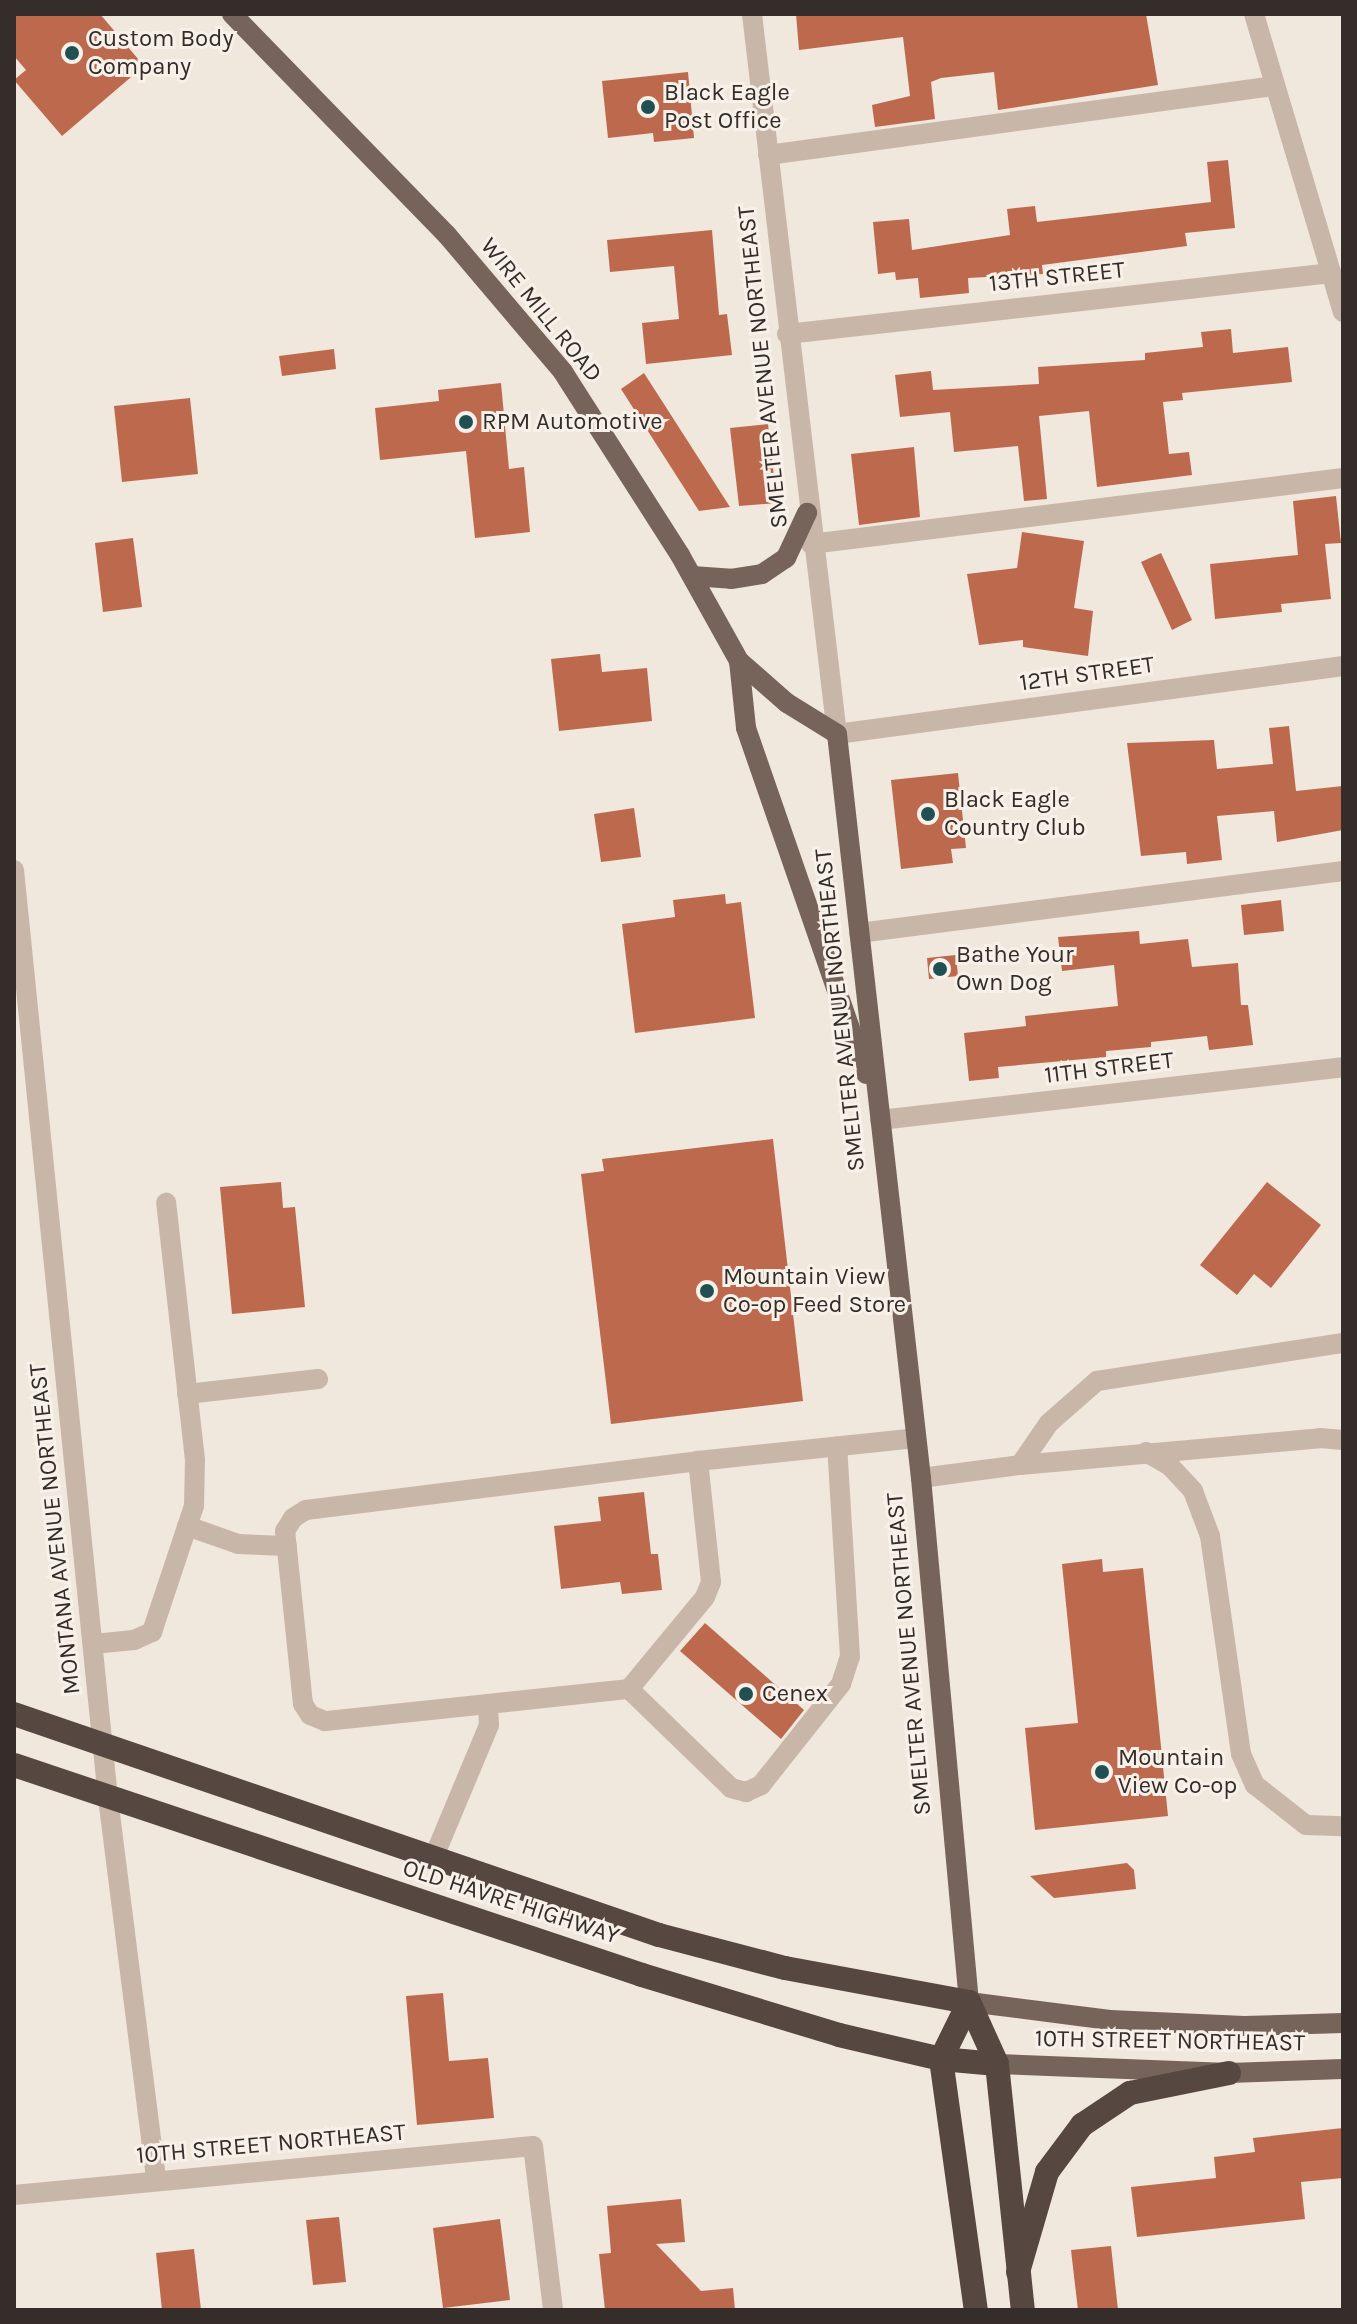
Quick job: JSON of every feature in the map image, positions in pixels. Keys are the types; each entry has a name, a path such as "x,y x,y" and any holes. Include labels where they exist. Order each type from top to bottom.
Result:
{"highway":[{"name":"OLD HAVRE HIGHWAY","path":"14,1714 659,1935 785,1968 969,2002"},
{"name":"OLD HAVRE HIGHWAY","path":"14,1765 642,1975 839,2035 941,2059 997,2064"},
{"path":"969,2002 941,2059 976,2310"},
{"name":"SMELTER AVENUE NORTHEAST","path":"969,2002 997,2064 1023,2310"},
{"path":"1018,2272 1047,2172 1082,2125 1130,2093 1229,2073"}],"main road":[{"name":"WIRE MILL ROAD","path":"232,14 447,235 563,372 692,576 739,661 787,703 837,734"},
{"path":"692,576 731,579 762,574 786,558 807,513"},
{"path":"739,661 746,728 822,935 880,1120"},
{"name":"SMELTER AVENUE NORTHEAST","path":"837,734 921,1478 969,2002"},
{"name":"10TH STREET NORTHEAST","path":"969,2002 1110,2020 1244,2026 1343,2023"},
{"name":"10TH STREET NORTHEAST","path":"997,2064 1229,2073 1343,2069"}],"street":[{"name":"SMELTER AVENUE NORTHEAST","path":"752,14 807,513 837,734"},
{"path":"1254,14 1343,312"},
{"path":"768,155 1274,86"},
{"name":"13TH STREET","path":"787,334 1332,273"},
{"path":"811,544 1343,478"},
{"name":"12TH STREET","path":"837,734 1343,666"},
{"name":"MONTANA AVENUE NORTHEAST","path":"14,870 108,1798 156,2180"},
{"path":"859,933 1343,871"},
{"name":"11TH STREET","path":"880,1120 1343,1067"},
{"path":"93,1644 134,1640 152,1632 187,1526 195,1460 166,1203"},
{"path":"1020,1465 1049,1423 1097,1381 1343,1343"},
{"path":"187,1394 318,1379"},
{"path":"698,1461 711,1582 705,1597 629,1689 325,1721 310,1715 303,1704 285,1531 306,1510 698,1461 916,1438"},
{"path":"921,1478 1146,1452 1343,1440"},
{"path":"629,1689 731,1788 746,1792 761,1785 841,1684 850,1657 837,1446"},
{"path":"1146,1452 1170,1466 1193,1491 1210,1536 1241,1754 1255,1785 1306,1825 1343,1826"},
{"path":"187,1526 238,1544 287,1546"},
{"path":"433,1859 489,1725 488,1704"},
{"name":"10TH STREET NORTHEAST","path":"14,2195 533,2146 553,2310"}],"building":[{"path":"14,14 100,14 144,66 62,136 14,80 26,70 14,56"},
{"path":"796,14 1146,14 1158,85 998,110 994,72 941,78 931,82 935,119 875,127 872,105 910,96 903,37 799,50"},
{"name":"Black Eagle Post Office","path":"688,72 694,138 654,142 653,133 608,138 602,81"},
{"path":"1228,160 1235,228 1185,233 1187,246 1042,265 1043,274 968,278 969,293 920,298 918,278 896,280 895,272 878,274 873,222 909,219 912,250 1010,235 1007,209 1035,206 1037,222 1211,202 1207,162"},
{"path":"712,230 719,315 727,314 732,355 646,364 642,323 679,319 674,266 610,272 607,240"},
{"path":"1231,329 1233,353 1288,347 1292,382 1182,393 1183,400 1163,402 1169,454 1189,452 1192,475 1097,487 1089,411 1039,416 1047,499 1024,501 1018,446 954,452 950,412 900,417 895,375 931,371 933,390 1039,384 1038,367 1145,360 1145,353 1203,347 1201,332"},
{"path":"334,349 336,369 282,376 279,356"},
{"path":"644,373 730,507 699,511 621,389"},
{"path":"501,383 509,469 524,467 530,532 475,538 466,451 380,460 375,408 439,401 438,390"},
{"path":"190,398 198,474 122,482 114,406"},
{"path":"768,424 777,503 739,506 730,428"},
{"path":"914,447 920,517 859,525 851,454"},
{"path":"1336,496 1341,543 1325,544 1331,599 1281,604 1282,612 1215,619 1210,564 1298,555 1293,501"},
{"path":"1022,532 1084,541 1074,608 1093,611 1088,656 1023,647 1023,640 979,645 967,574 1017,568"},
{"path":"133,538 142,607 103,612 95,543"},
{"path":"1161,553 1192,620 1172,630 1141,562"},
{"path":"600,654 602,672 647,668 652,721 559,731 551,659"},
{"path":"1289,726 1296,791 1343,786 1343,830 1277,842 1274,811 1217,816 1222,860 1187,864 1186,852 1141,856 1127,743 1214,740 1217,769 1273,764 1269,728"},
{"name":"Black Eagle Country Club","path":"958,773 966,848 951,849 953,863 901,869 891,780"},
{"path":"634,808 641,857 601,862 594,814"},
{"path":"725,894 726,904 741,902 755,1018 635,1033 622,924 675,917 673,900"},
{"path":"1281,900 1284,931 1244,935 1241,905"},
{"path":"1139,931 1140,944 1188,939 1192,967 1238,963 1241,1005 1248,1005 1253,1045 1209,1050 1207,1036 1151,1042 1151,1047 1106,1051 1106,1057 998,1067 999,1078 969,1081 964,1033 1026,1026 1025,1016 1118,1006 1114,965 1062,971 1058,937"},
{"path":"956,955 958,976 929,979 927,958"},
{"path":"773,1139 803,1401 611,1424 581,1174 604,1171 602,1159"},
{"path":"281,1182 283,1208 295,1207 305,1307 232,1314 220,1187"},
{"path":"1267,1182 1321,1225 1271,1288 1254,1274 1237,1295 1200,1265"},
{"path":"644,1492 651,1554 658,1554 662,1590 622,1594 620,1582 561,1589 554,1526 601,1521 598,1497"},
{"path":"1102,1559 1103,1572 1143,1568 1168,1816 1035,1830 1025,1728 1078,1723 1062,1564"},
{"path":"705,1623 804,1710 781,1739 680,1651"},
{"path":"1127,1863 1134,1870 1136,1889 1054,1898 1030,1876"},
{"path":"443,1993 449,2061 488,2058 494,2118 417,2125 406,1996"},
{"path":"1343,2128 1343,2178 1301,2182 1305,2219 1137,2237 1131,2187 1216,2178 1214,2157 1255,2152 1253,2138"},
{"path":"681,2199 685,2242 656,2244 701,2291 733,2288 735,2310 605,2310 599,2254 611,2253 607,2206"},
{"path":"339,2217 346,2282 313,2285 306,2220"},
{"path":"500,2219 510,2300 443,2308 433,2228"},
{"path":"1111,2246 1118,2310 1078,2310 1071,2250"},
{"path":"194,2249 201,2310 162,2310 156,2253"}],"place":[{"name":"Custom Body Company","path":"72,53"},
{"name":"Black Eagle Post Office","path":"648,107"},
{"name":"RPM Automotive","path":"466,422"},
{"name":"Black Eagle Country Club","path":"928,814"},
{"name":"Bathe Your Own Dog","path":"940,969"},
{"name":"Mountain View Co-op Feed Store","path":"707,1291"},
{"name":"Cenex","path":"746,1694"},
{"name":"Mountain View Co-op","path":"1102,1772"}]}
